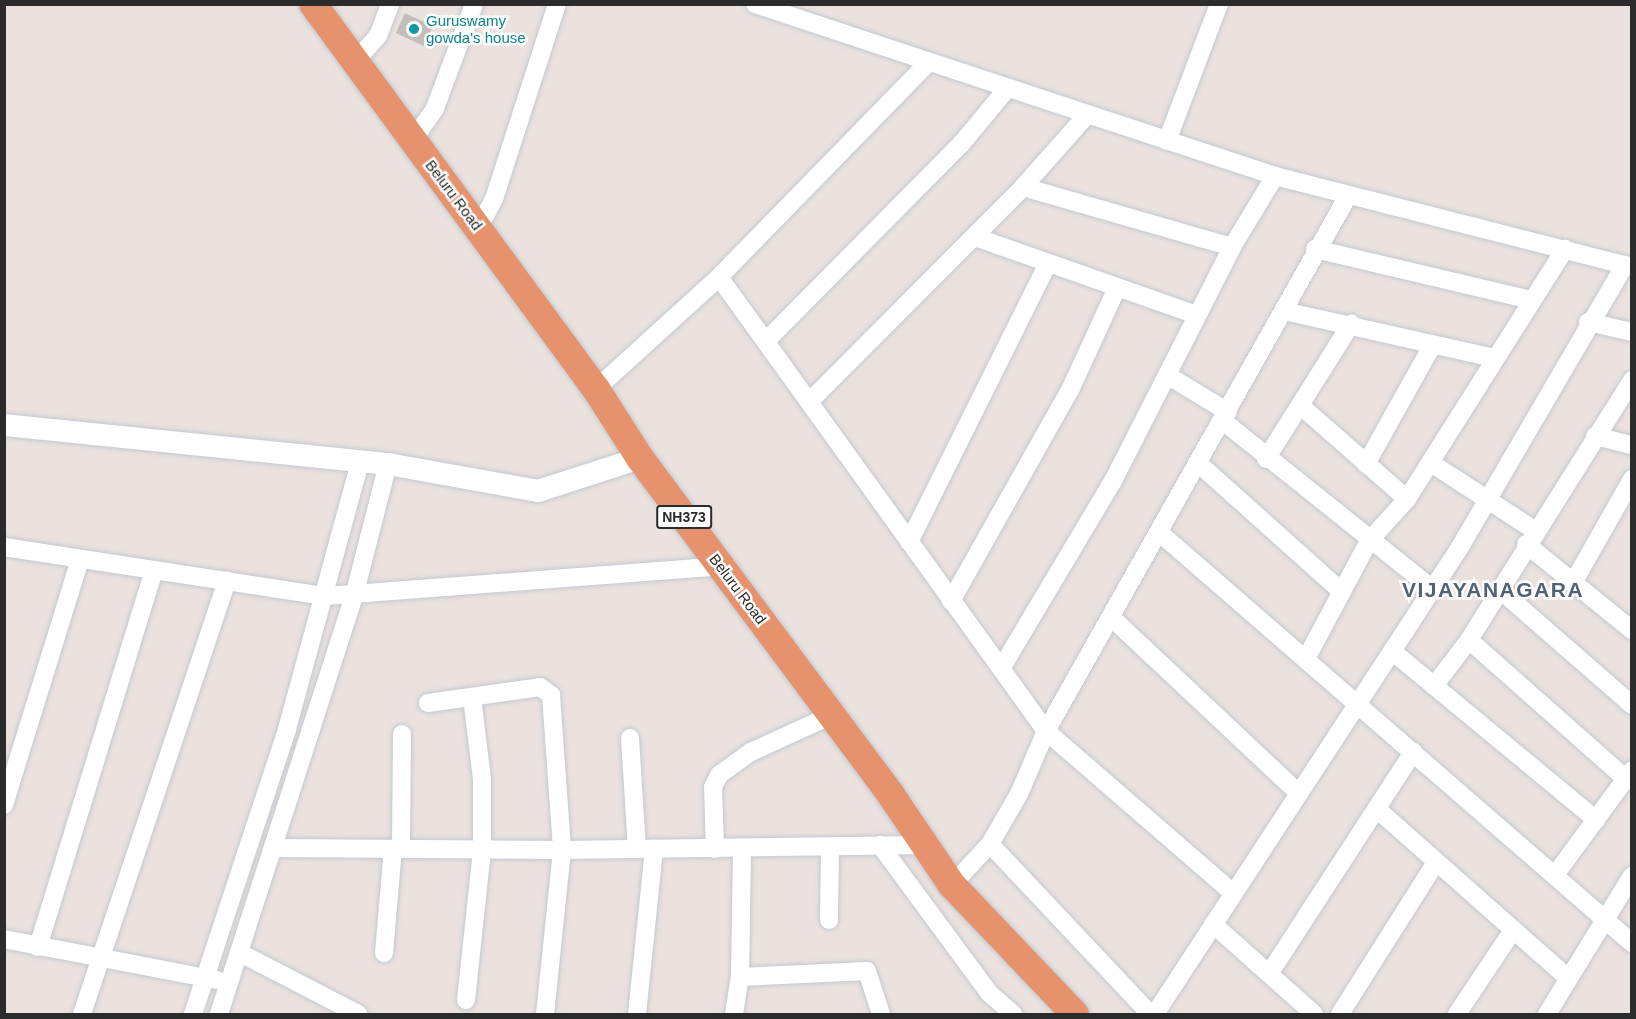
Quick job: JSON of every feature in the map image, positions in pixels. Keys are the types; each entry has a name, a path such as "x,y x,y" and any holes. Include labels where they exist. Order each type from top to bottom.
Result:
{"highway":[{"name":"Beluru Road","path":"313,4 479,227 596,389 640,458 832,715 952,885 1075,1014"}],"street":[{"path":"355,62 375,41 390,4"},
{"path":"412,140 435,108 474,4"},
{"path":"479,227 494,200 557,4"},
{"path":"755,4 792,11 927,64 1275,176 1628,266 1588,322 1433,589 1358,705 1297,792 1155,1014"},
{"path":"1167,141 1219,4"},
{"path":"596,389 719,277 927,64"},
{"path":"767,340 961,144 1006,90"},
{"path":"811,400 975,237 1087,115"},
{"path":"1002,667 1113,481 1232,247 1275,176"},
{"path":"1023,187 1232,247"},
{"path":"952,885 990,844 1019,794 1046,731 1161,534 1284,311 1315,249 1348,196"},
{"path":"975,237 1047,265 1197,315"},
{"path":"1315,249 1531,300"},
{"path":"1306,657 1340,590 1369,541 1407,499 1565,249"},
{"path":"909,542 1047,265"},
{"path":"719,277 811,400 909,542 1002,667 1046,731 1233,893"},
{"path":"951,601 1071,388 1117,288"},
{"path":"1284,311 1351,324 1494,358"},
{"path":"1588,322 1632,332"},
{"path":"1266,459 1351,324"},
{"path":"1366,464 1433,344"},
{"path":"1167,375 1226,416 1266,459 1433,589"},
{"path":"1434,686 1469,640 1530,537 1630,385"},
{"path":"1301,406 1407,499"},
{"path":"4,425 56,427 360,463 388,464 538,491 640,458"},
{"path":"1595,436 1632,445"},
{"path":"193,1014 326,596 360,463"},
{"path":"1431,463 1530,537 1573,582 1632,630"},
{"path":"219,1014 242,954 273,848 354,596 388,464"},
{"path":"1199,464 1340,590"},
{"path":"1573,582 1632,478"},
{"path":"1161,534 1306,657 1632,943"},
{"path":"4,547 326,596 354,596 720,566"},
{"path":"4,805 80,559"},
{"path":"38,946 154,570"},
{"path":"82,1014 227,581"},
{"path":"1500,589 1632,705"},
{"path":"1112,618 1297,792"},
{"path":"1469,640 1629,774 1555,875"},
{"path":"1392,651 1596,820"},
{"path":"428,703 540,687 549,691 562,850 545,1014"},
{"path":"466,1000 482,850 482,779 472,698"},
{"path":"715,849 713,787 720,775 751,752 832,715"},
{"path":"384,953 397,849 402,734"},
{"path":"630,738 646,849 637,1014"},
{"path":"1269,974 1378,810 1413,752"},
{"path":"1378,810 1568,978"},
{"path":"990,844 1150,1014"},
{"path":"880,845 990,993 1013,1014"},
{"path":"273,848 562,850 925,845"},
{"path":"829,920 830,847"},
{"path":"734,1014 740,977 742,849"},
{"path":"1340,1014 1436,861"},
{"path":"1546,1014 1632,876"},
{"path":"1213,924 1314,1014"},
{"path":"1457,1014 1513,930"},
{"path":"4,939 205,980 231,981"},
{"path":"242,954 358,1014"},
{"path":"740,977 867,971 879,997 881,1014"}],"building":[{"name":"Guruswamy gowda's house","path":"405,13 433,26 424,46 396,33"}],"place":[{"name":"Guruswamy gowda's house","path":"414,29"}],"district":[{"name":"VIJAYANAGARA","path":"1493,590"}]}
